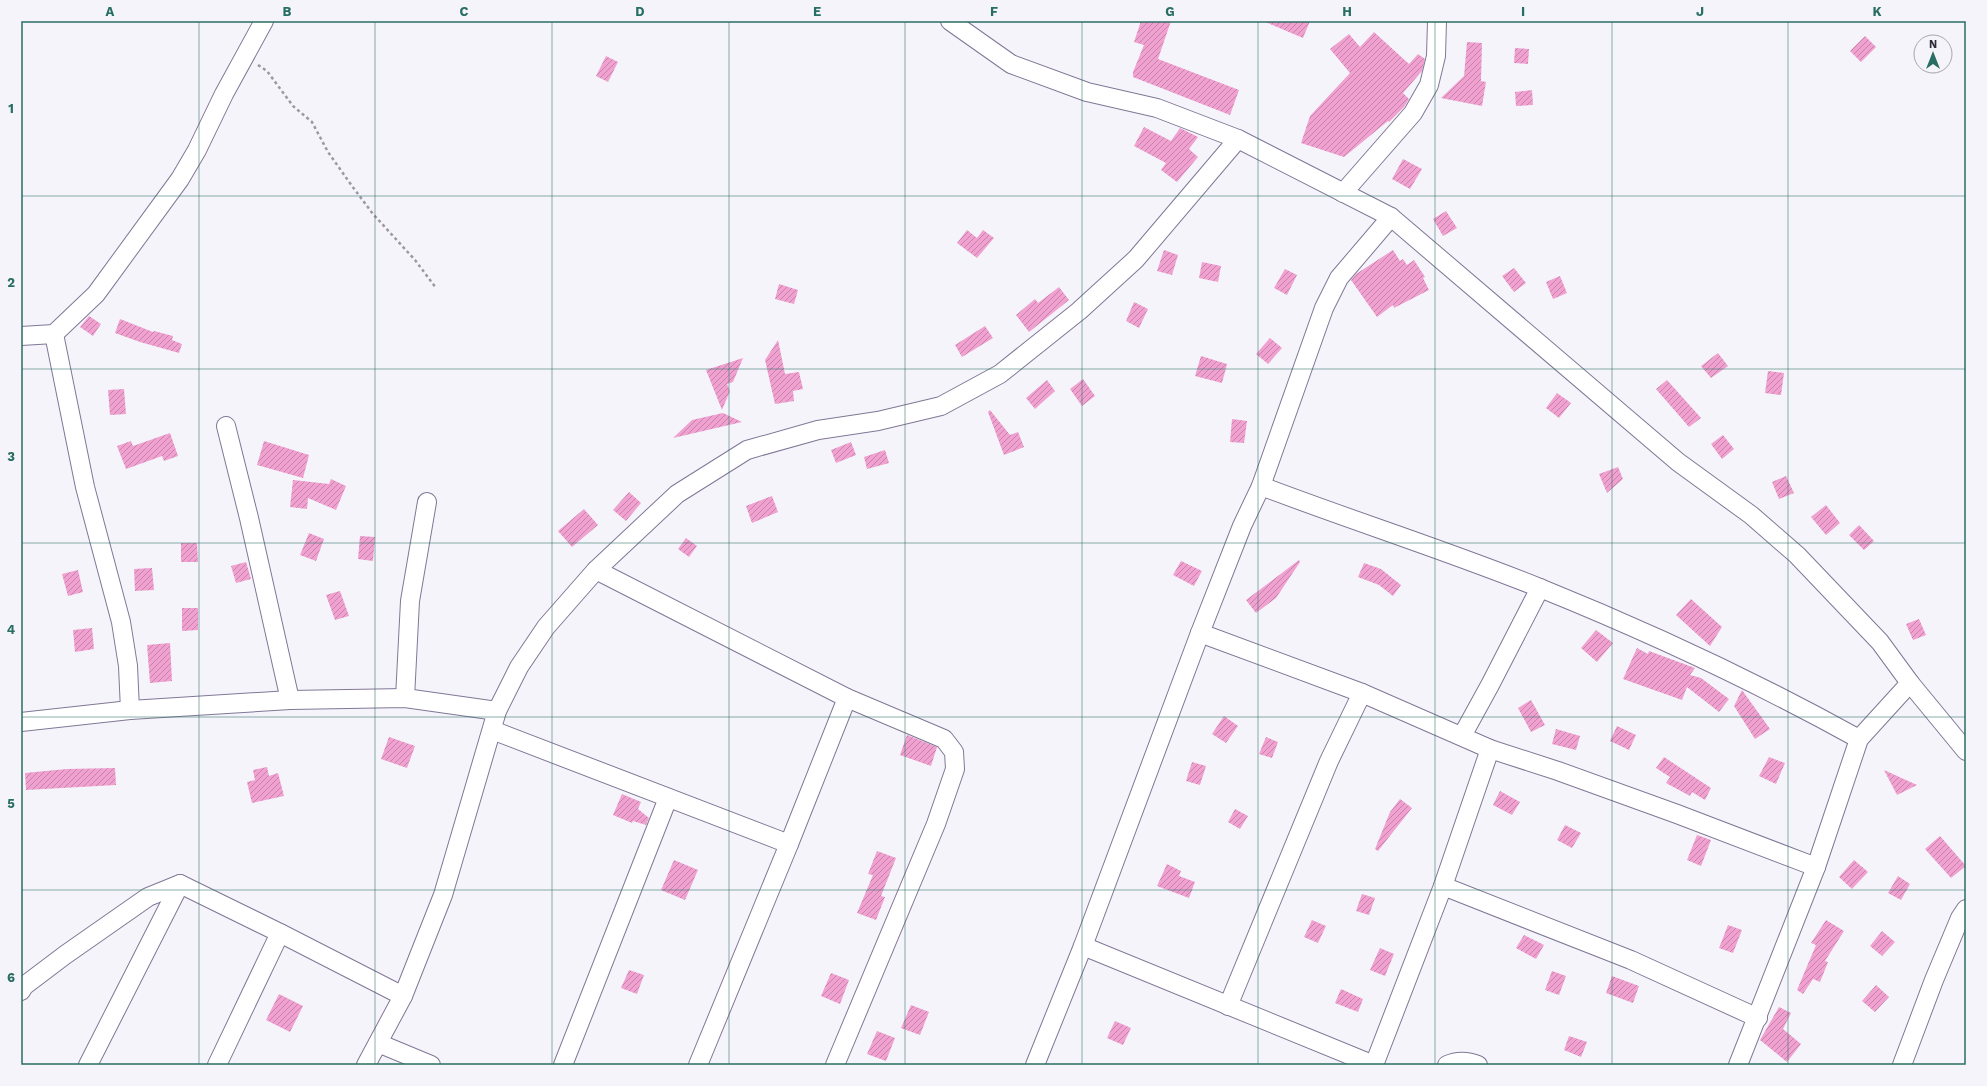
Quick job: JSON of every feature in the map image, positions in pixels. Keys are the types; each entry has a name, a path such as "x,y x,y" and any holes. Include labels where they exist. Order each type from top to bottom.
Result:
{"street":[{"path":"21,336 54,334 96,294 180,179 197,150 224,94 264,21"},
{"path":"950,21 1011,64 1087,92 1157,108 1238,139 1391,217 1678,462 1751,516 1797,555 1880,642 1910,683 1966,751"},
{"path":"1343,193 1413,113 1429,86 1436,56 1437,21"},
{"path":"366,1065 403,996 443,895 497,711 519,667 546,627 596,570 677,494 746,450 818,430 878,421 941,406 1000,374 1079,311 1136,259 1238,139"},
{"path":"1035,1065 1083,946 1200,633 1242,526 1261,486 1324,308 1339,278 1391,217"},
{"path":"54,334 85,487 121,622 128,666 130,710"},
{"path":"226,426 256,546 290,700"},
{"path":"1261,486 1397,534 1540,588 1704,659 1859,739"},
{"path":"405,698 410,601 427,502"},
{"path":"596,570 847,698 944,739 954,752 955,769 936,824 835,1065"},
{"path":"1462,736 1540,588"},
{"path":"1200,633 1362,692 1490,749 1558,770 1816,867"},
{"path":"1738,1065 1758,1018 1816,867 1859,739 1910,683"},
{"path":"1228,1006 1329,760 1362,692"},
{"path":"21,722 130,710 290,700 405,698 497,711"},
{"path":"698,1065 847,698"},
{"path":"492,730 789,844"},
{"path":"1083,946 1374,1065 1443,886 1490,749"},
{"path":"563,1065 668,798"},
{"path":"21,991 24,986 64,955 148,897 180,884 403,996"},
{"path":"88,1065 180,884"},
{"path":"1443,886 1638,963 1758,1018"},
{"path":"1902,1065 1934,980 1960,918 1966,909"},
{"path":"217,1065 280,933"},
{"path":"378,1043 422,1063"},
{"path":"1447,1065 1455,1062 1471,1062 1478,1065"}],"path":[{"path":"245,56 267,70 292,106 312,122 328,152 352,186 373,214 415,260 436,288"}],"building":[{"path":"1141,21 1171,21 1158,59 1239,90 1230,115 1133,77 1133,72 1144,45 1134,42"},
{"path":"1263,21 1310,21 1303,38"},
{"path":"1374,32 1409,64 1418,54 1425,59 1422,71 1403,93 1409,99 1404,107 1389,122 1388,121 1344,157 1301,143 1310,116 1350,73 1330,49 1349,34 1360,47"},
{"path":"1865,36 1876,47 1861,62 1850,51"},
{"path":"1467,42 1482,43 1481,81 1486,82 1482,106 1441,98 1464,76"},
{"path":"1515,48 1529,49 1528,64 1514,63"},
{"path":"606,56 618,62 608,82 596,76"},
{"path":"1532,90 1533,105 1516,106 1515,92"},
{"path":"1144,127 1171,141 1180,128 1198,137 1189,149 1198,157 1177,182 1161,170 1166,163 1134,146"},
{"path":"1403,159 1422,169 1410,189 1392,179"},
{"path":"1446,211 1457,228 1443,236 1433,219"},
{"path":"967,230 977,238 983,230 994,238 977,258 957,243"},
{"path":"1164,250 1178,255 1172,275 1157,271"},
{"path":"1393,250 1400,261 1403,259 1407,265 1414,260 1425,277 1423,278 1429,290 1394,308 1393,305 1377,317 1351,280 1356,274"},
{"path":"1202,262 1221,266 1218,282 1199,278"},
{"path":"1514,268 1526,283 1514,292 1502,276"},
{"path":"1285,269 1297,275 1287,295 1274,288"},
{"path":"1560,276 1567,293 1553,299 1546,282"},
{"path":"779,284 798,290 794,304 775,299"},
{"path":"1059,287 1069,300 1029,332 1016,315 1035,299 1038,303"},
{"path":"1134,302 1148,309 1139,328 1126,321"},
{"path":"89,316 101,324 93,336 80,327"},
{"path":"120,319 153,332 173,336 172,340 182,344 179,353 115,333"},
{"path":"985,326 993,338 962,357 955,345"},
{"path":"1270,338 1282,348 1268,364 1256,354"},
{"path":"778,340 785,374 799,372 803,389 793,391 794,401 775,404 765,360"},
{"path":"1718,353 1728,366 1711,378 1701,366"},
{"path":"1201,356 1227,364 1222,383 1195,376"},
{"path":"743,358 733,382 727,384 730,391 722,410 706,370"},
{"path":"1768,371 1784,373 1781,395 1765,393"},
{"path":"1083,379 1095,396 1082,406 1070,389"},
{"path":"1047,380 1055,391 1035,409 1026,398"},
{"path":"1667,380 1701,418 1689,427 1656,389"},
{"path":"124,389 126,414 110,415 108,390"},
{"path":"1557,393 1571,403 1559,418 1546,408"},
{"path":"990,410 1010,435 1018,432 1024,447 1004,455 988,412"},
{"path":"723,413 742,422 673,438 692,420"},
{"path":"1232,419 1247,421 1244,443 1230,442"},
{"path":"170,433 178,456 164,461 162,456 126,469 117,446 131,441 133,446"},
{"path":"1723,435 1734,449 1722,459 1711,444"},
{"path":"264,441 309,455 303,478 257,465"},
{"path":"851,442 856,455 836,463 831,450"},
{"path":"885,450 889,463 867,469 864,457"},
{"path":"1618,467 1623,479 1607,493 1599,474"},
{"path":"1786,476 1794,493 1779,499 1772,482"},
{"path":"331,479 346,486 336,510 308,498 307,509 290,507 293,480 329,484"},
{"path":"629,492 641,503 626,521 613,510"},
{"path":"772,496 778,512 752,523 746,506"},
{"path":"1826,505 1840,523 1826,535 1811,517"},
{"path":"584,509 598,525 572,547 558,531"},
{"path":"1859,525 1874,541 1864,550 1849,535"},
{"path":"309,533 324,539 316,561 300,555"},
{"path":"360,536 375,537 373,561 358,559"},
{"path":"686,538 697,546 689,557 678,549"},
{"path":"181,543 197,543 198,562 181,562"},
{"path":"1299,560 1300,562 1276,598 1256,613 1246,600"},
{"path":"1181,561 1202,571 1194,586 1173,575"},
{"path":"246,562 251,579 236,583 231,566"},
{"path":"1364,563 1381,569 1401,585 1393,596 1379,585 1358,577"},
{"path":"152,568 154,590 135,591 134,569"},
{"path":"78,570 83,592 68,596 62,574"},
{"path":"340,591 349,616 335,620 326,595"},
{"path":"1691,599 1722,627 1710,646 1676,615"},
{"path":"182,608 198,608 198,630 182,631"},
{"path":"1919,619 1926,635 1913,640 1906,624"},
{"path":"92,628 94,649 75,652 73,630"},
{"path":"1596,630 1613,643 1597,662 1581,648"},
{"path":"170,643 172,681 150,683 147,645"},
{"path":"1637,648 1648,654 1649,651 1695,668 1690,675 1701,678 1729,699 1719,712 1687,687 1682,700 1623,679"},
{"path":"1742,690 1770,729 1755,739 1734,706"},
{"path":"1531,700 1545,725 1531,732 1518,708"},
{"path":"1224,716 1238,726 1226,743 1212,734"},
{"path":"1617,726 1636,735 1629,750 1610,741"},
{"path":"1556,729 1580,736 1576,750 1552,744"},
{"path":"907,735 937,747 931,766 900,755"},
{"path":"389,737 415,746 407,768 381,759"},
{"path":"1266,737 1278,742 1272,758 1259,754"},
{"path":"1664,757 1711,788 1705,800 1692,792 1690,796 1666,783 1670,777 1656,768"},
{"path":"1769,757 1785,763 1776,784 1759,776"},
{"path":"1192,762 1206,766 1200,785 1186,781"},
{"path":"267,767 269,776 278,773 284,796 252,803 247,782 255,780 253,770"},
{"path":"115,768 116,785 26,790 25,773 67,769"},
{"path":"1884,770 1917,785 1897,795"},
{"path":"1500,791 1520,802 1512,815 1493,805"},
{"path":"622,794 641,802 638,809 649,818 646,825 633,821 632,823 613,815"},
{"path":"1400,799 1412,808 1378,851 1375,849 1390,812"},
{"path":"1235,809 1248,816 1240,829 1228,822"},
{"path":"1565,825 1581,833 1572,848 1557,840"},
{"path":"1697,835 1711,840 1701,866 1687,860"},
{"path":"1940,836 1966,866 1951,878 1925,849"},
{"path":"877,851 896,858 881,896 885,897 876,920 857,913 873,875 868,874"},
{"path":"674,860 698,870 685,900 661,890"},
{"path":"1854,860 1868,872 1852,889 1839,877"},
{"path":"1167,864 1181,871 1179,876 1195,882 1189,898 1157,886"},
{"path":"1898,876 1910,884 1901,900 1888,893"},
{"path":"1362,894 1375,898 1369,915 1356,911"},
{"path":"1312,920 1326,926 1318,943 1304,937"},
{"path":"1826,920 1844,931 1825,961 1828,962 1820,982 1813,979 1803,994 1797,990 1816,945 1811,943"},
{"path":"1728,925 1742,930 1733,953 1719,948"},
{"path":"1882,931 1895,942 1882,956 1870,946"},
{"path":"1524,935 1544,945 1536,959 1516,948"},
{"path":"1380,948 1394,954 1385,976 1370,970"},
{"path":"629,970 644,975 637,994 621,988"},
{"path":"1552,971 1566,976 1559,995 1545,990"},
{"path":"831,973 849,980 840,1004 821,996"},
{"path":"1612,976 1639,986 1633,1003 1606,993"},
{"path":"1876,985 1889,997 1875,1012 1862,1001"},
{"path":"1341,989 1363,999 1358,1012 1335,1003"},
{"path":"279,994 303,1006 290,1032 266,1020"},
{"path":"911,1005 929,1012 920,1035 901,1028"},
{"path":"1779,1007 1791,1013 1783,1029 1801,1044 1787,1062 1760,1040"},
{"path":"1115,1021 1131,1028 1123,1045 1107,1038"},
{"path":"877,1031 895,1038 886,1061 867,1054"},
{"path":"1569,1036 1587,1042 1581,1057 1564,1050"}]}
